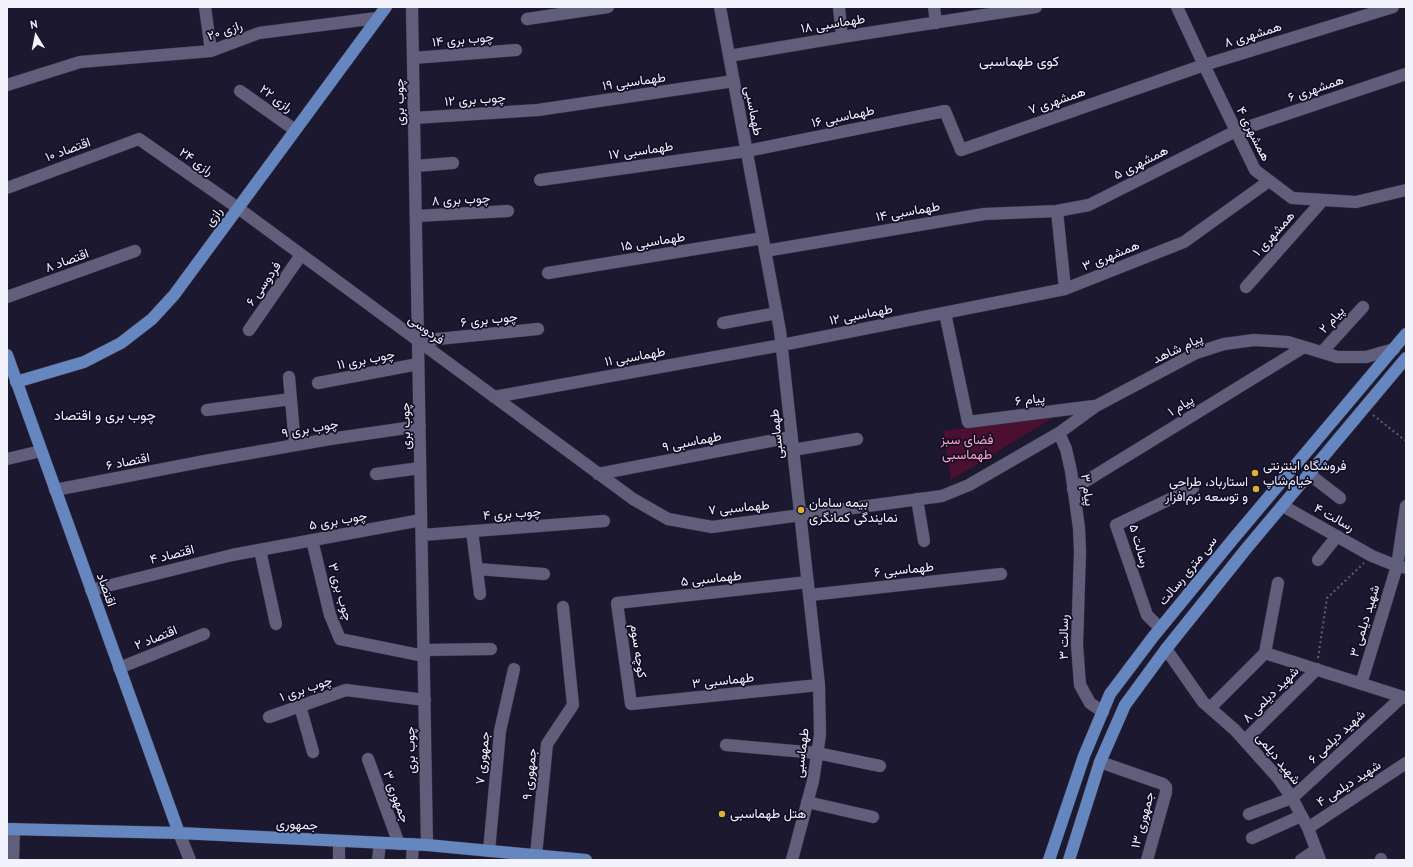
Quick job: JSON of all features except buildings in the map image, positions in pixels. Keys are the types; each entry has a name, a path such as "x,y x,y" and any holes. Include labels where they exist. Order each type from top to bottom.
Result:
{"main road":[{"name":"رازی","path":"16,382 84,362 122,344 152,319 174,295 386,7"},
{"name":"سی متری رسالت","path":"1049,860 1084,756 1110,694 1160,628 1234,538 1406,334"},
{"name":"اقتصاد","path":"7,355 179,833"},
{"path":"1069,860 1100,762 1125,705 1166,649 1246,549 1406,358"},
{"path":"1234,538 1246,549"},
{"name":"جمهوری","path":"10,829 179,833 413,844 586,860"}],"street":[{"path":"205,7 212,52"},
{"name":"چوب بری","path":"412,7 427,845"},
{"path":"527,19 608,7"},
{"name":"طهماسبی","path":"720,7 782,345 799,515 810,595 819,685 820,735 813,781 792,860"},
{"path":"839,7 842,36"},
{"path":"934,7 936,23"},
{"name":"۱۸ طهماسبی","path":"729,56 842,36 1036,7"},
{"name":"همشهری ۴","path":"1177,7 1255,170 1292,198 1356,202 1406,190"},
{"name":"۸ همشهری","path":"1204,65 1393,7"},
{"name":"رازی ۲۰","path":"7,85 80,62 212,52 259,33 377,18"},
{"name":"۱۴ چوب بری","path":"413,58 516,50"},
{"name":"۷ همشهری","path":"945,110 961,150 1204,65"},
{"name":"۶ همشهری","path":"1236,131 1406,74"},
{"name":"۱۹ طهماسبی","path":"538,110 734,81"},
{"name":"رازی ۲۲","path":"240,90 295,130"},
{"name":"۱۲ چوب بری","path":"414,118 538,110"},
{"name":"۱۶ طهماسبی","path":"747,151 945,110"},
{"name":"۵ همشهری","path":"1057,211 1089,205 1236,131"},
{"name":"رازی ۲۴","path":"139,139 238,208"},
{"name":"۱۰ اقتصاد","path":"7,188 139,139"},
{"name":"۱۷ طهماسبی","path":"540,180 747,151"},
{"path":"415,166 453,163"},
{"name":"۳ همشهری","path":"945,313 1065,289 1184,242 1269,181"},
{"name":"۱ همشهری","path":"1246,287 1323,200"},
{"name":"فردوسی","path":"238,208 598,474"},
{"name":"۸ چوب بری","path":"416,216 508,211"},
{"path":"1057,211 1065,289"},
{"name":"۱۴ طهماسبی","path":"765,251 984,214 1057,211"},
{"name":"۱۵ طهماسبی","path":"548,273 763,238"},
{"name":"۸ اقتصاد","path":"7,297 135,251"},
{"name":"فردوسی ۶","path":"249,330 301,255"},
{"name":"۲ پیام","path":"1322,352 1363,307"},
{"path":"723,323 777,313"},
{"name":"۱۲ طهماسبی","path":"782,345 945,313"},
{"name":"۶ پیام","path":"945,313 968,422 1096,406"},
{"name":"۶ چوب بری","path":"418,341 538,329"},
{"name":"پیام شاهد","path":"917,499 942,496 969,485 1059,433 1096,406 1196,353 1224,344 1254,340 1288,342 1337,357 1366,357 1394,349"},
{"name":"۱۱ طهماسبی","path":"494,397 782,345"},
{"name":"۱ پیام","path":"1073,489 1304,347"},
{"name":"۱۱ چوب بری","path":"318,383 418,364"},
{"path":"289,377 295,445"},
{"path":"207,410 291,400"},
{"name":"۹ چوب بری","path":"205,461 295,445 420,426"},
{"name":"۳ پیام","path":"1059,433 1066,449 1079,528 1080,552"},
{"name":"۹ طهماسبی","path":"598,474 791,437"},
{"path":"793,450 857,439"},
{"path":"7,459 41,451"},
{"name":"۶ اقتصاد","path":"55,490 205,461"},
{"path":"376,474 420,468"},
{"name":"۷ طهماسبی","path":"598,474 633,499 668,519 712,527 917,499"},
{"path":"1309,474 1340,498"},
{"name":"۵ رسالت","path":"1160,628 1147,616 1116,525 1193,488"},
{"path":"917,499 924,541"},
{"name":"۴ رسالت","path":"1283,506 1372,556 1401,567"},
{"name":"شهید دیلمی ۳","path":"1361,684 1401,567 1406,506"},
{"name":"۵ چوب بری","path":"260,550 421,520"},
{"name":"۴ چوب بری","path":"422,535 604,521"},
{"path":"472,531 480,594"},
{"path":"1318,560 1337,536"},
{"name":"۳ چوب بری","path":"312,540 330,615 340,639 424,653"},
{"path":"260,550 276,624"},
{"name":"۴ اقتصاد","path":"91,590 232,555 260,550"},
{"name":"۳ رسالت","path":"1080,552 1076,645 1080,685 1090,703 1103,712"},
{"path":"477,569 544,574"},
{"name":"۶ طهماسبی","path":"810,595 1001,574"},
{"name":"۵ طهماسبی","path":"617,603 808,582"},
{"path":"1210,708 1265,652 1278,582"},
{"name":"کوچه سوم","path":"617,603 631,704"},
{"name":"۹ جمهوری","path":"544,857 547,744 573,704 563,607"},
{"name":"۲ اقتصاد","path":"119,668 204,634"},
{"path":"424,653 491,649"},
{"name":"شهید دیلمی","path":"1166,649 1203,702 1245,740 1278,778 1292,798 1308,828 1318,855"},
{"path":"1265,652 1404,698"},
{"name":"۷ جمهوری","path":"489,851 500,731 514,669"},
{"name":"۸ شهید دیلمی","path":"1245,740 1317,669"},
{"name":"۳ طهماسبی","path":"631,704 819,685"},
{"name":"۱ چوب بری","path":"269,717 346,690 424,700"},
{"name":"۶ شهید دیلمی","path":"1292,798 1404,698"},
{"path":"300,706 313,752"},
{"path":"726,745 817,753 880,766"},
{"name":"۳ جمهوری","path":"368,759 399,844"},
{"name":"۱۳ جمهوری","path":"1100,762 1163,784 1166,787 1166,792 1147,860"},
{"name":"۴ شهید دیلمی","path":"1308,828 1406,763"},
{"path":"1249,814 1292,798"},
{"path":"807,802 873,817"},
{"path":"1252,838 1301,816"},
{"path":"10,829 13,860"},
{"path":"179,833 190,860"},
{"path":"339,841 339,860"},
{"path":"378,860 380,843"},
{"path":"412,860 413,844"},
{"path":"1301,860 1318,855"}],"path":[{"path":"1364,408 1406,441"},
{"path":"1317,669 1326,598 1372,556"}],"green space":[{"name":"فضای سبز طهماسبی","path":"1054,417 951,480 943,431"}],"place":[{"name":"فروشگاه اینترنتی خیام‌شاپ","path":"1255,473"},
{"name":"استارباد، طراحی و توسعه نرم‌افزار","path":"1256,489"},
{"name":"بیمه سامان نمایندگی کمانگری","path":"801,510"},
{"name":"هتل طهماسبی","path":"722,814"}],"district":[{"name":"کوی طهماسبی","path":"1019,62"},
{"name":"چوب بری و اقتصاد","path":"105,416"}]}
